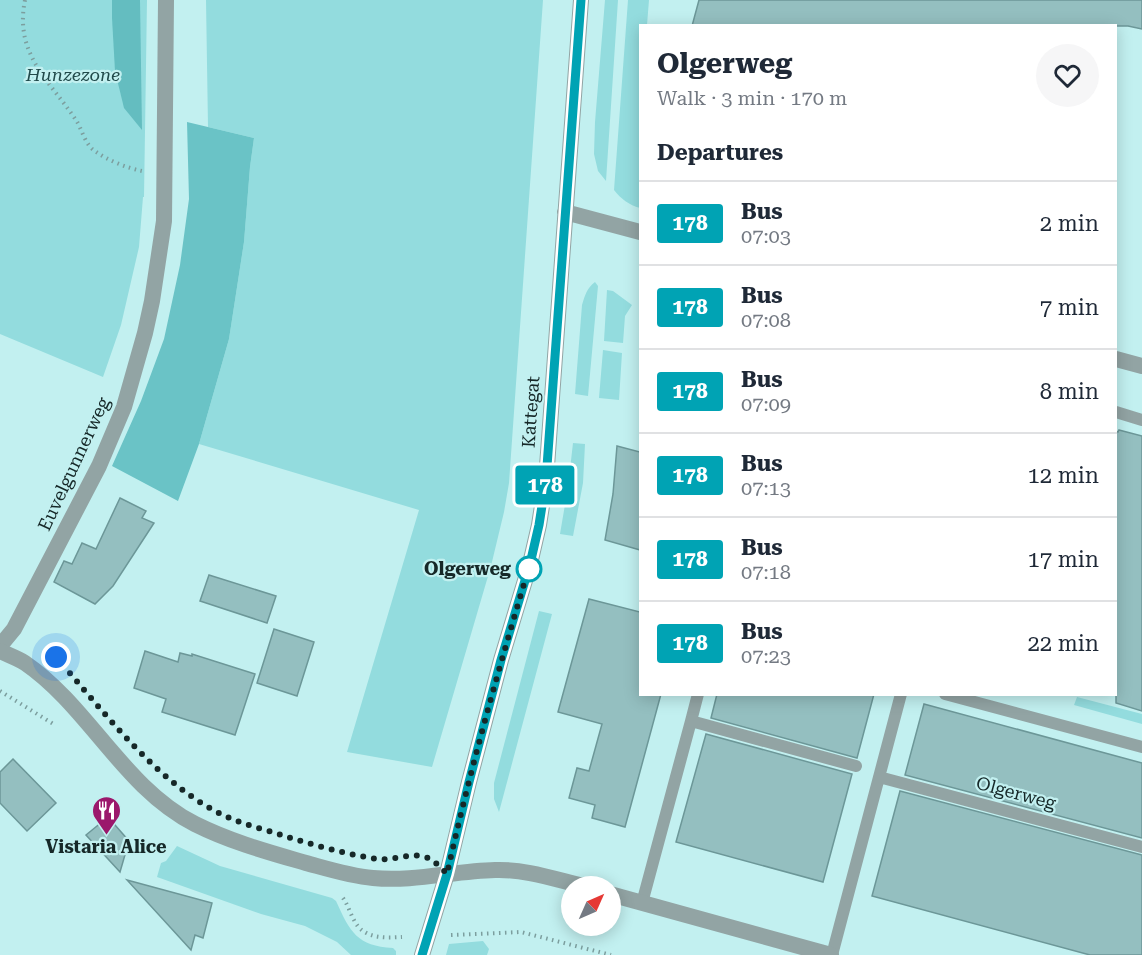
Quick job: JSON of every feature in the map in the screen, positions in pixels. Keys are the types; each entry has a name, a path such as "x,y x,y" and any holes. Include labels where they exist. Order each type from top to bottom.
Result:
{"street":[{"name":"Euvelgunnerweg","path":"0,646 14,629 99,466 124,407 137,364 152,301 164,221 166,0"},
{"name":"Kattegat","path":"422,955 447,874 501,660 530,564 539,525 546,480 581,0"},
{"path":"565,212 639,232"},
{"path":"1117,359 1142,366"},
{"path":"0,651 23,662 46,679 135,776 170,808 215,833 252,848 371,878 392,879 495,870 524,871 561,880"},
{"path":"621,897 832,955"}],"lane":[{"path":"1117,412 1142,420"},
{"path":"642,903 697,696"},
{"path":"832,955 900,696"},
{"path":"952,696 1142,747"},
{"path":"691,721 856,766"},
{"name":"Olgerweg","path":"879,777 1142,847"}],"path":[{"path":"25,0 23,22 25,39 32,59 81,128 90,147 95,152 131,168 164,177"},
{"path":"340,895 358,928 374,936 384,938 521,932 611,955"}],"green space":[{"name":"Hunzezone","path":"0,0 147,0 144,197 139,247 121,325 103,377 0,334"},
{"path":"206,0 543,0 509,483 491,566 432,767 347,752 419,510 199,444 229,339 244,242 254,138 208,127"},
{"path":"605,0 618,0 606,181 598,171 594,154"},
{"path":"628,0 649,0 647,24 639,24 639,208 626,201 614,190"},
{"path":"595,282 598,286 588,396 575,394 582,305 588,289"},
{"path":"607,290 613,291 632,305 625,316 623,343 604,341"},
{"path":"603,350 622,353 619,400 599,398"},
{"path":"573,443 585,444 583,483 573,536 560,534"},
{"path":"539,611 552,614 499,812 494,799 494,783"},
{"path":"1077,697 1142,714 1142,724 1074,705"},
{"path":"177,846 220,866 332,898 356,935 371,944 393,948 396,955 351,955 337,942 305,926 261,914 157,877 161,863 166,861"},
{"path":"483,941 489,949 487,955 446,955 449,944"}],"shaded area":[{"path":"112,0 140,0 142,130 124,108 115,71"},
{"path":"187,122 254,138 244,242 229,339 199,444 178,501 112,466 141,401 164,339 180,265 189,199"}],"building":[{"path":"699,0 1142,0 1142,29 1117,26 1117,24 693,24"},
{"path":"1119,430 1142,436 1142,711 1116,703"},
{"path":"617,446 639,452 639,550 605,540 613,494"},
{"path":"120,498 146,511 142,518 154,523 113,586 95,604 54,582 64,561 72,564 82,543 96,549"},
{"path":"209,575 276,596 267,623 200,601"},
{"path":"589,599 639,612 639,696 660,696 625,827 592,818 595,805 569,798 577,768 589,771 602,724 558,712"},
{"path":"274,629 314,642 297,696 257,683"},
{"path":"145,651 178,662 180,653 192,656 192,654 255,674 235,735 162,712 166,699 134,688"},
{"path":"716,696 873,696 857,758 711,718"},
{"path":"924,704 1142,763 1142,838 905,775"},
{"path":"706,734 852,774 823,882 676,842"},
{"path":"13,759 56,803 27,831 0,803 0,772"},
{"path":"900,791 1142,855 1142,955 1090,955 872,896"},
{"path":"108,817 129,841 120,872 86,835"},
{"path":"127,880 212,903 203,938 195,935 191,950"}],"bus line":[{"name":"178","path":"422,955 447,874 501,660 530,564 539,525 546,480 581,0"}],"place":[{"name":"Olgerweg","path":"529,569"},
{"name":"Vistaria Alice","path":"106,836"}],"route":[{"path":"56,657 122,732 166,777 213,810 231,819 321,847 381,860 424,856 434,861 447,874 501,660 530,564 529,569"}]}
